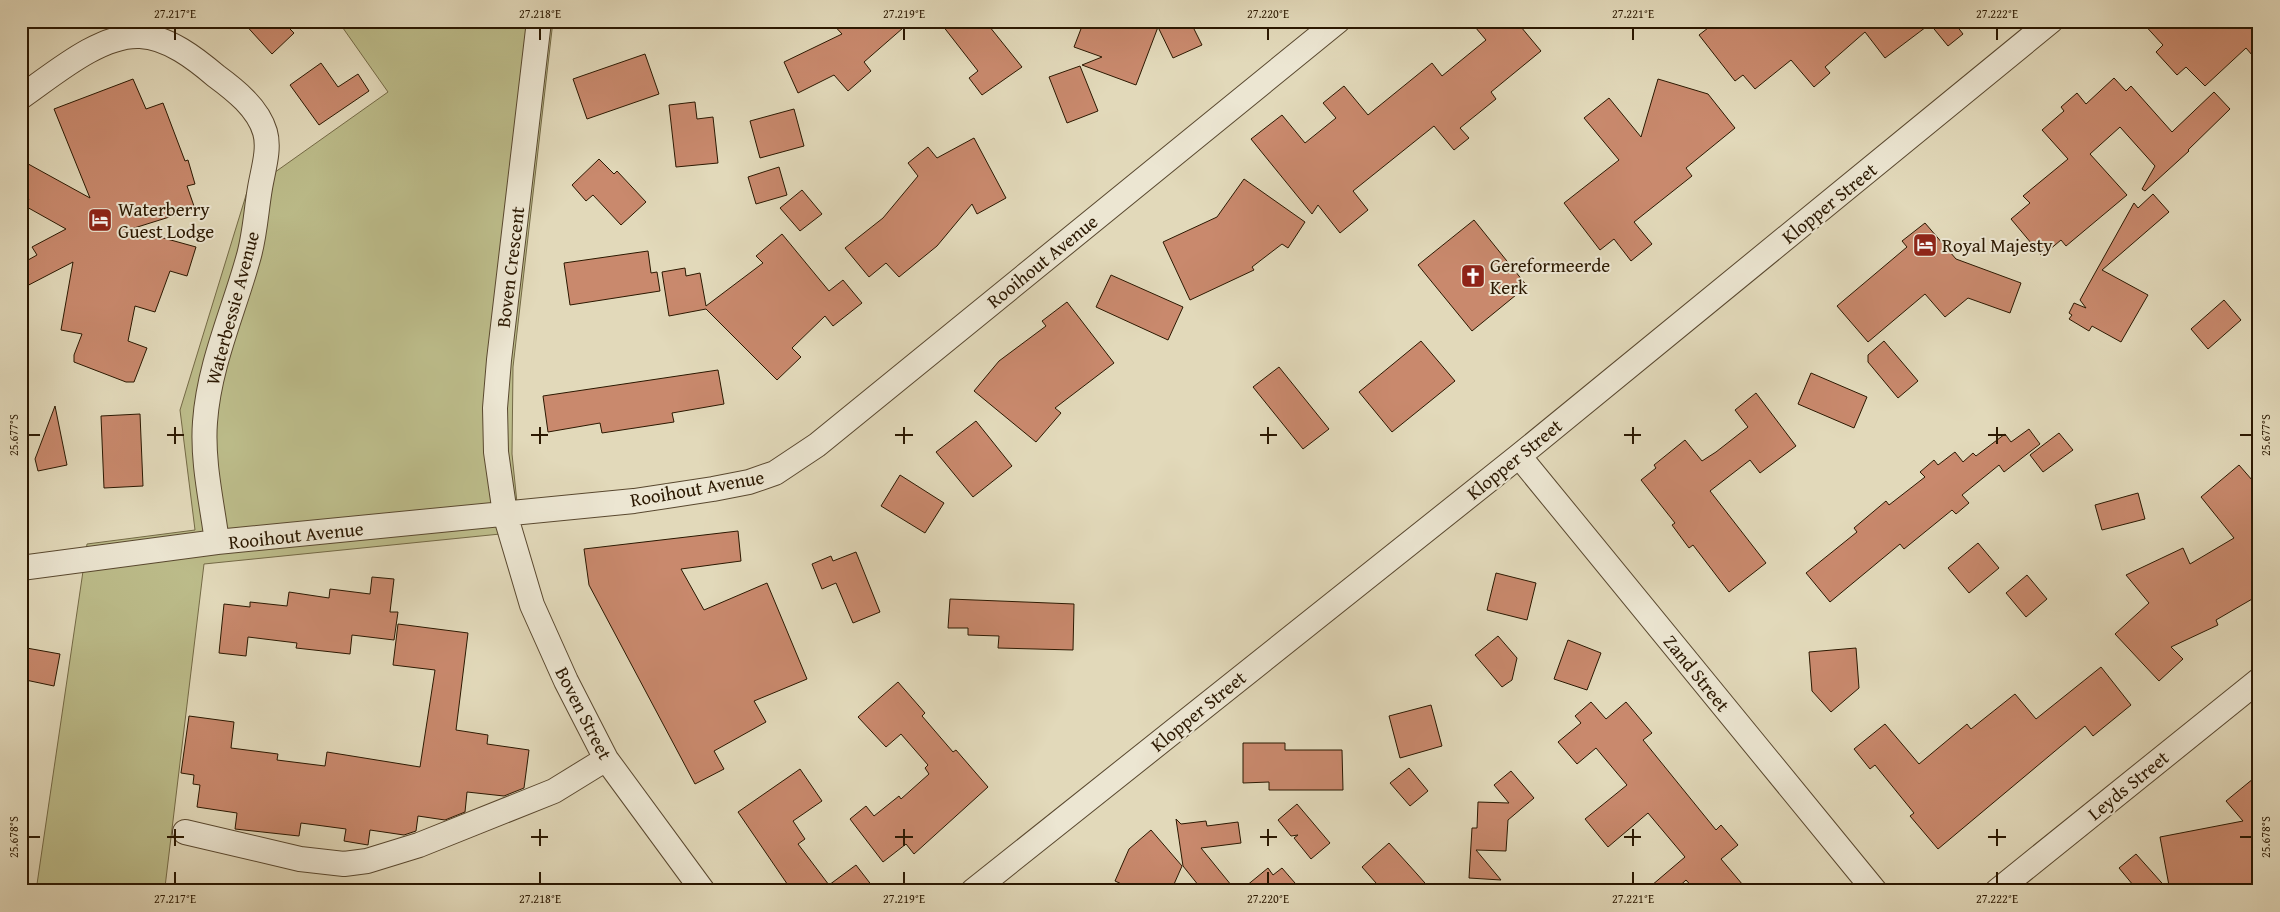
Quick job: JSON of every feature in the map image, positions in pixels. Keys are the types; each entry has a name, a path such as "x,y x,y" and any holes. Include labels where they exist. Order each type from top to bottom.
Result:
{"street":[{"name":"Boven Crescent","path":"505,514 496,452 495,408 498,360 539,21"},
{"name":"Rooihout Avenue","path":"21,568 217,542 634,500 749,482 775,473 817,445 1338,21"},
{"name":"Klopper Street","path":"973,891 1519,456 2051,21"},
{"name":"Waterbessie Avenue","path":"21,97 95,48 118,38 141,36 183,52 239,94 258,116 265,132 266,152 249,257 223,335 214,370 205,423 206,459 217,542"},
{"name":"Zand Street","path":"1519,456 1876,891"},
{"name":"Boven Street","path":"505,514 532,606 566,682 606,760 703,891"},
{"name":"Leyds Street","path":"1997,891 2259,680"},
{"path":"184,832 300,859 344,864 367,861 419,845 554,791 606,760"}],"green space":[{"path":"338,21 553,21 513,367 512,454 520,532 204,564 165,887 192,891 36,891 87,544 195,530 180,410 247,192 388,92"}],"building":[{"path":"242,21 282,21 294,33 272,54"},
{"path":"830,21 911,21 864,62 871,71 848,91 834,75 798,93 784,62 842,34"},
{"path":"939,21 985,21 1022,67 982,95 969,78 978,71"},
{"path":"1084,21 1190,21 1202,45 1173,58 1158,27 1136,85 1082,65 1102,57 1074,47"},
{"path":"1470,21 1516,21 1541,51 1491,92 1496,99 1460,128 1469,138 1454,150 1434,126 1353,191 1368,210 1340,233 1318,205 1312,214 1251,139 1282,115 1305,143 1336,118 1323,103 1344,86 1368,115 1432,63 1442,76 1486,40"},
{"path":"1717,21 1953,21 1963,34 1948,46 1930,24 1885,58 1865,32 1825,67 1830,73 1814,87 1791,60 1755,89 1743,75 1735,81 1699,35"},
{"path":"2141,21 2259,21 2259,63 2246,48 2205,86 2186,67 2177,75 2156,52 2163,45"},
{"path":"645,54 659,94 587,119 573,79"},
{"path":"321,63 338,87 358,74 369,91 319,125 290,85"},
{"path":"1080,66 1098,111 1067,123 1049,77"},
{"path":"2114,78 2126,91 2131,86 2172,132 2214,92 2230,109 2189,151 2145,191 2142,189 2155,166 2120,127 2090,154 2127,195 2066,246 2061,240 2042,256 2011,219 2030,203 2023,196 2068,159 2042,130 2064,111 2061,107 2077,93 2086,104"},
{"path":"133,79 146,109 163,103 185,161 188,160 195,184 187,186 195,209 131,229 196,247 187,276 170,271 155,312 135,306 128,341 147,348 134,382 126,382 74,362 74,355 82,334 61,330 73,262 21,289 21,264 37,255 32,247 66,229 25,206 29,199 21,195 21,160 90,198 54,109"},
{"path":"1658,79 1708,94 1735,128 1686,168 1692,176 1634,222 1652,244 1631,261 1614,239 1600,250 1564,203 1619,160 1584,118 1609,98 1641,137"},
{"path":"695,102 697,119 713,117 718,163 676,167 669,105"},
{"path":"794,109 804,146 760,158 750,121"},
{"path":"974,138 1006,198 977,214 972,204 937,246 899,277 886,263 869,277 845,248 883,218 918,176 908,163 928,147 937,158"},
{"path":"599,159 614,174 617,171 646,202 621,225 593,195 586,201 572,185"},
{"path":"779,167 787,195 756,204 748,177"},
{"path":"1244,179 1305,222 1288,248 1282,244 1252,267 1254,270 1190,300 1163,242 1217,217"},
{"path":"802,190 822,214 800,231 780,208"},
{"path":"2153,194 2169,212 2102,270 2148,295 2121,342 2092,326 2089,331 2069,319 2072,315 2069,313 2074,303 2086,308 2080,300 2134,203 2138,208"},
{"name":"Gereformeerde Kerk","path":"1474,220 1527,286 1472,331 1418,265"},
{"path":"1925,223 1956,259 2021,283 2010,313 1968,298 1945,317 1925,294 1868,342 1837,306 1907,247 1902,241"},
{"path":"782,234 829,291 843,280 862,303 833,326 825,316 792,348 801,357 777,380 706,309 669,316 662,272 685,268 686,276 700,273 706,306 763,263 756,256"},
{"path":"648,251 651,273 657,272 660,291 570,305 564,263"},
{"path":"1111,275 1183,307 1168,340 1096,307"},
{"path":"2224,300 2241,320 2208,349 2191,329"},
{"path":"1067,302 1114,363 1055,408 1061,413 1036,442 974,391 999,361 1046,326 1042,321"},
{"path":"1421,341 1455,381 1392,432 1359,392"},
{"path":"1884,341 1918,381 1898,398 1868,362 1868,355"},
{"path":"1279,367 1329,429 1303,449 1253,387"},
{"path":"718,370 724,404 672,413 674,422 602,433 600,423 548,432 543,396"},
{"path":"1811,373 1867,397 1854,428 1798,404"},
{"path":"1756,393 1796,446 1760,473 1750,460 1710,491 1766,563 1729,592 1693,545 1689,548 1672,525 1675,523 1641,480 1656,468 1654,465 1685,440 1702,461 1716,452 1748,427 1735,410"},
{"path":"55,406 67,465 38,471 35,459"},
{"path":"140,414 143,486 104,488 101,416"},
{"path":"976,421 1012,466 973,497 936,452"},
{"path":"2029,429 2040,444 2004,472 1999,465 1962,495 1969,503 1956,514 1952,510 1904,549 1900,544 1830,602 1806,573 1857,532 1854,528 1886,501 1889,505 1925,477 1920,472 1934,460 1938,465 1955,452 1963,462 1973,453 1976,456 2005,434 2011,442"},
{"path":"2059,433 2073,450 2043,472 2030,455"},
{"path":"2239,465 2259,488 2259,595 2216,620 2218,625 2171,647 2183,659 2159,681 2115,634 2149,603 2126,575 2183,548 2190,564 2234,538 2201,497"},
{"path":"900,475 944,503 925,533 881,506"},
{"path":"2138,493 2145,519 2102,530 2095,505"},
{"path":"738,531 741,561 681,569 704,610 767,583 807,679 754,701 766,722 714,751 724,769 695,784 589,585 584,549"},
{"path":"1978,543 1999,568 1969,593 1948,568"},
{"path":"856,552 880,612 853,623 836,583 822,589 812,564 831,556 833,561"},
{"path":"1496,573 1536,583 1527,620 1487,610"},
{"path":"2027,575 2047,599 2026,617 2006,593"},
{"path":"372,577 394,579 390,612 398,612 394,640 352,635 350,654 296,648 297,643 248,637 246,656 219,653 224,604 250,607 250,602 287,606 289,592 329,598 330,589 370,594"},
{"path":"950,599 1074,604 1073,650 998,648 999,636 968,635 968,628 948,628"},
{"path":"398,624 468,633 456,730 488,735 487,744 529,750 524,788 504,796 467,792 465,812 445,820 418,816 416,831 404,835 370,830 368,845 344,841 346,829 301,823 299,836 235,829 237,813 197,807 200,785 193,784 194,775 181,773 189,716 234,722 231,748 278,754 277,760 325,766 327,752 420,767 435,670 393,665"},
{"path":"1498,636 1517,658 1512,680 1502,687 1475,655"},
{"path":"1568,640 1601,653 1587,690 1554,679"},
{"path":"21,647 60,654 54,686 21,679"},
{"path":"1856,648 1859,688 1831,712 1812,691 1809,652"},
{"path":"2101,667 2131,705 2093,736 2085,726 1938,849 1910,816 1914,813 1875,765 1870,769 1854,749 1885,724 1919,764 1967,724 1971,729 2015,694 2036,719"},
{"path":"898,682 925,713 922,716 953,752 956,750 988,787 914,854 906,844 883,862 850,819 866,806 874,816 899,796 901,799 929,774 925,768 928,765 901,734 886,747 858,717"},
{"path":"1591,702 1606,719 1626,702 1652,733 1643,740 1716,830 1721,825 1738,845 1721,859 1748,891 1696,891 1686,880 1674,891 1645,891 1685,857 1648,813 1608,847 1585,819 1627,785 1596,748 1577,764 1558,742 1581,723 1575,716"},
{"path":"1431,705 1442,746 1400,758 1389,716"},
{"path":"1243,743 1285,743 1285,750 1342,750 1343,790 1269,790 1269,782 1243,783"},
{"path":"1409,768 1428,791 1410,806 1390,783"},
{"path":"800,769 822,801 793,821 805,839 798,844 829,885 856,865 876,891 792,891 738,812"},
{"path":"1511,771 1534,798 1508,820 1506,851 1476,850 1501,880 1469,878 1472,828 1477,828 1478,802 1509,803 1494,785"},
{"path":"2259,774 2259,891 2170,891 2160,837 2243,821 2226,801"},
{"path":"1297,804 1330,843 1311,859 1294,838 1298,835 1291,836 1278,820"},
{"path":"1176,819 1181,824 1206,821 1207,826 1238,822 1241,843 1201,848 1236,891 1203,891 1183,866"},
{"path":"1151,830 1182,866 1171,891 1137,891 1115,881 1129,849"},
{"path":"1389,843 1432,891 1383,891 1362,867"},
{"path":"2136,854 2169,891 2138,891 2119,868"},
{"path":"1268,868 1273,875 1282,868 1295,883 1286,891 1240,891"}],"place":[{"name":"Waterberry Guest Lodge","path":"100,220"},
{"name":"Royal Majesty","path":"1925,245"},
{"name":"Gereformeerde Kerk","path":"1473,276"}]}
